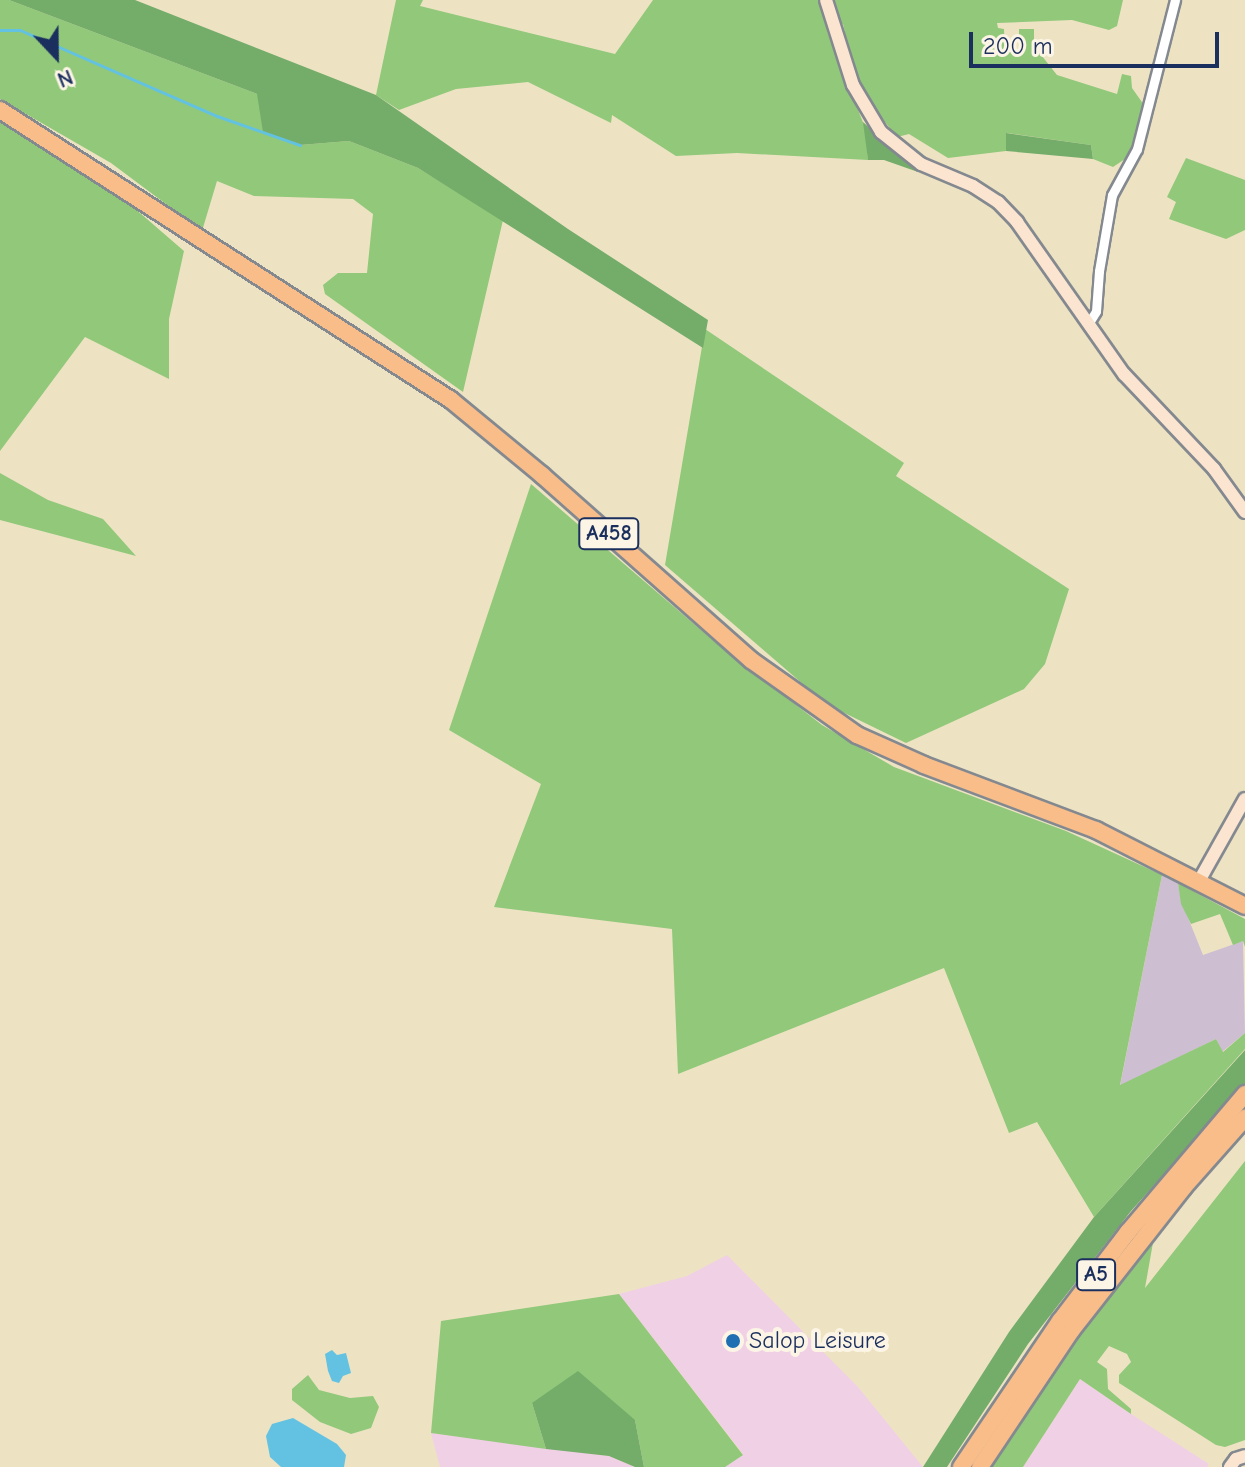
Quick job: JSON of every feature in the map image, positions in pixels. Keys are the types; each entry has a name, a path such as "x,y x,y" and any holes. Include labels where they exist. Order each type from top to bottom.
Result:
{"highway":[{"name":"A458","path":"0,110 451,400 542,475 751,660 857,735 924,765 1096,830 1245,906"},
{"name":"A5","path":"961,1467 1060,1321 1128,1232 1245,1094"},
{"name":"A5","path":"980,1467 1090,1306 1183,1188 1245,1118"}],"street":[{"path":"826,0 853,85 881,132 921,164 973,186 998,202 1017,222 1124,374 1214,469 1245,512"},
{"path":"1088,324 1096,311 1099,271 1112,195 1137,149 1175,0"},
{"path":"1199,881 1245,799"},
{"path":"1230,1467 1244,1456"}],"shaded area":[{"path":"1162,875 1178,883 1181,900 1203,955 1243,941 1245,1033 1222,1052 1216,1039 1120,1086"},
{"name":"Salop Leisure","path":"727,1255 858,1387 923,1467 725,1467 743,1454 619,1294 687,1276"},
{"path":"1080,1379 1209,1464 1207,1467 1023,1467"},
{"path":"431,1433 609,1456 635,1467 440,1467"}],"green space":[{"path":"0,0 9,0 257,94 300,145 349,141 418,168 503,220 463,392 325,294 323,285 338,273 367,273 373,214 353,199 254,196 217,181 202,231 111,163 0,99"},
{"path":"9,0 135,0 376,95 568,229 708,320 703,348 418,168 349,141 300,145 263,132 257,94"},
{"path":"396,0 423,0 420,6 615,54 653,0 821,0 828,34 866,130 868,160 737,153 676,156 612,115 611,123 528,82 456,89 399,110 376,95"},
{"path":"832,0 1123,0 1117,26 1109,30 1072,20 997,23 998,28 1004,29 1005,52 1019,50 1019,29 1034,29 1034,46 1057,75 1117,94 1122,74 1131,76 1132,88 1144,105 1128,157 1113,167 1093,159 1091,145 1007,133 1006,151 948,158 909,134 897,137 869,102 855,76 843,40 846,37 843,24 839,24"},
{"path":"0,120 118,194 184,251 169,319 169,379 85,337 0,451"},
{"path":"863,122 918,172 884,160 868,160"},
{"path":"1006,133 1091,145 1093,159 1006,151"},
{"path":"1186,158 1245,180 1245,230 1226,239 1169,219 1176,202 1167,197"},
{"path":"705,329 904,463 896,476 1069,589 1045,664 1024,689 906,743 826,704 665,565"},
{"path":"0,473 48,500 103,519 136,556 0,520"},
{"path":"531,484 715,642 822,725 894,767 1066,831 1162,875 1120,1085 1216,1039 1223,1052 1245,1033 1245,1049 1094,1217 1037,1122 1009,1133 944,968 678,1074 672,929 494,907 541,784 449,730"},
{"path":"1178,883 1245,919 1245,947 1243,941 1233,945 1220,914 1191,924 1181,904"},
{"path":"1245,1050 1245,1084 1131,1211 1028,1344 947,1467 923,1467 1009,1332 1094,1217"},
{"path":"1245,1161 1245,1440 1225,1447 1216,1445 1119,1383 1119,1375 1131,1362 1127,1354 1109,1346 1097,1362 1107,1369 1108,1389 1131,1409 1131,1414 1080,1379 1023,1467 987,1467 1030,1402 1154,1237 1145,1288"},
{"path":"619,1294 743,1455 725,1467 644,1467 635,1420 532,1403 546,1449 431,1433 441,1321"},
{"path":"578,1371 635,1420 644,1467 635,1467 609,1456 546,1449 532,1403"},
{"path":"308,1375 319,1390 350,1398 373,1396 379,1407 371,1428 351,1434 320,1422 292,1400 292,1389"}],"water":[{"path":"332,1350 337,1355 346,1353 351,1373 343,1376 339,1383 332,1381 328,1371 325,1354"},
{"path":"293,1418 337,1444 346,1455 344,1467 281,1467 270,1457 266,1436 272,1424"}],"waterway":[{"path":"0,30 20,30 217,116 300,145"}],"place":[{"name":"Salop Leisure","path":"733,1341"}]}
